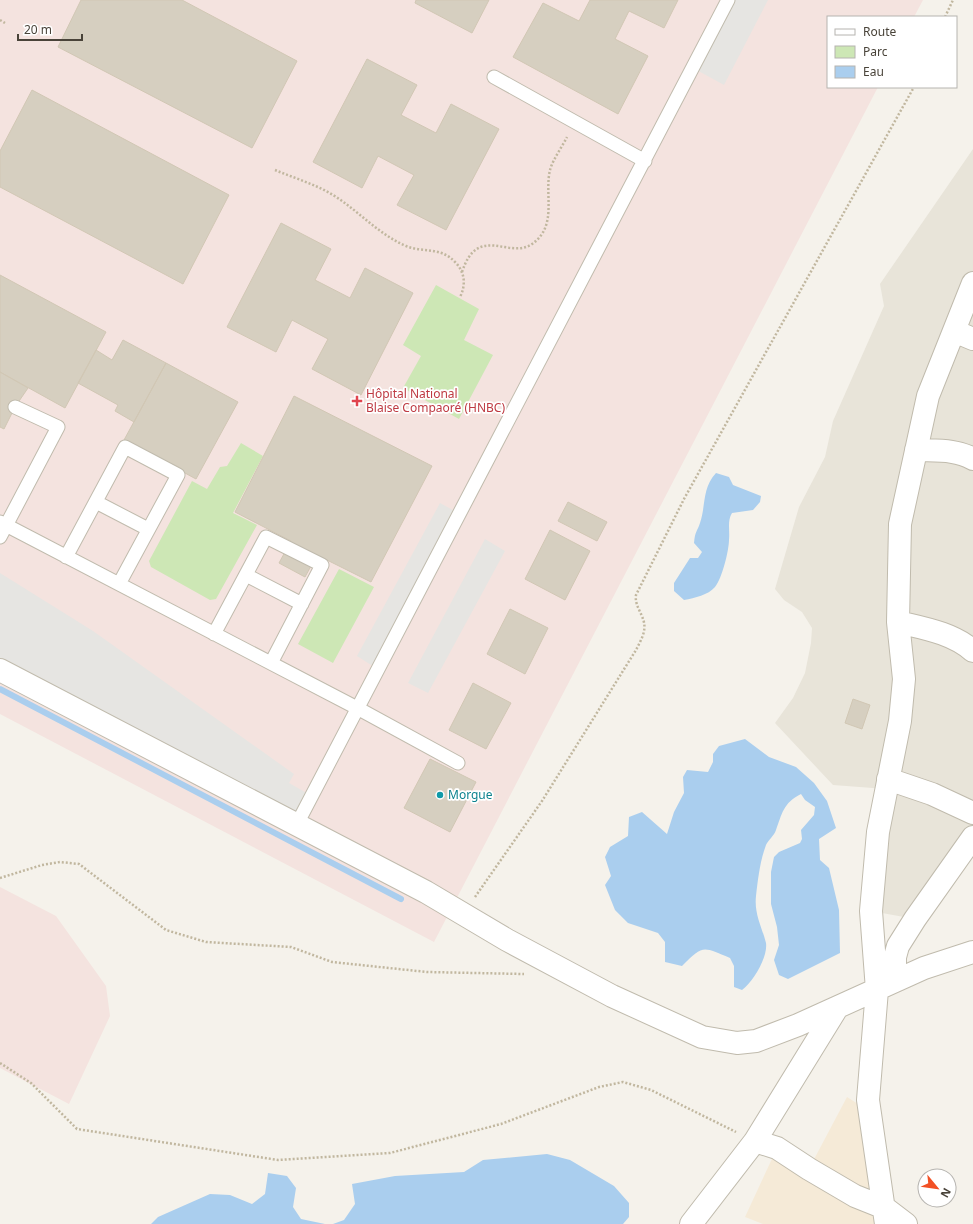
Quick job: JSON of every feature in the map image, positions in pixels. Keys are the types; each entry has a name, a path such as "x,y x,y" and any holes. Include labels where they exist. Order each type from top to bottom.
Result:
{"street":[{"path":"886,986 871,911 878,832 900,721 904,679 898,622 900,524 928,396 963,335 973,283"},
{"path":"916,450 948,451 967,455 973,459"},
{"path":"898,622 942,633 968,646 973,651"},
{"path":"0,670 420,889 612,996 702,1037 736,1043 756,1041 837,1008 924,968 973,952"},
{"path":"888,779 932,794 973,813"},
{"path":"885,1216 868,1100 886,986 898,946 915,919 973,837"},
{"path":"691,1224 755,1141 837,1008"},
{"path":"755,1141 777,1148 885,1216 906,1224"}],"lane":[{"path":"297,824 359,709 728,0"},
{"path":"494,78 575,121 645,161"},
{"path":"15,407 58,427 2,528 66,557 119,584 359,709 458,763"},
{"path":"66,557 125,447 178,475 119,584"},
{"path":"96,502 148,529"},
{"path":"214,634 266,537 322,565 271,663"},
{"path":"246,575 302,604"}],"path":[{"path":"946,16 953,0"},
{"path":"0,20 5,23"},
{"path":"463,914 542,801 636,650 644,631 644,621 635,605 636,595 687,493 913,88"},
{"path":"462,272 465,261 481,247 490,244 522,249 532,244 543,234 548,222 550,170 575,121"},
{"path":"275,170 332,195 353,209 381,233 406,246 432,249 448,257 455,262 462,272 465,283 460,297"},
{"path":"0,878 42,864 60,862 80,864 166,930 206,942 291,947 332,962 428,972 529,974"},
{"path":"0,1063 31,1083 77,1129 278,1160 390,1154 501,1124 599,1087 623,1082 651,1090 755,1141"}],"shaded area":[{"name":"Hôpital National Blaise Compaoré (HNBC)","path":"0,0 923,0 915,16 827,16 827,88 877,88 434,942 0,714"},
{"path":"728,0 768,0 724,85 693,68"},
{"path":"973,149 973,826 915,919 871,911 886,789 833,785 775,723 793,698 805,673 811,643 812,628 802,612 784,600 775,589 799,507 825,457 833,421 884,306 880,284"},
{"path":"440,503 460,514 379,670 357,656"},
{"path":"485,539 505,551 428,693 408,683"},
{"path":"0,573 93,631 294,774 289,783 312,796 297,824 0,663"},
{"path":"0,887 56,916 106,986 110,1016 69,1104 0,1068"},
{"path":"847,1097 869,1111 883,1202 913,1224 763,1224 745,1217 777,1148 811,1165"}],"green space":[{"path":"436,285 479,309 464,340 493,355 459,419 403,388 421,356 403,345"},
{"path":"241,443 263,456 233,513 257,525 216,599 210,600 151,567 149,561 192,481 207,489 220,467 227,466"},
{"path":"339,569 374,587 333,663 298,644"}],"water":[{"path":"716,473 729,477 733,485 761,496 760,502 753,510 732,513 730,516 729,545 723,571 715,587 705,594 684,600 674,591 674,583 690,558 698,558 702,552 694,543 695,536 702,516 708,485"},
{"path":"745,739 769,757 796,767 814,783 827,801 836,828 819,839 820,860 829,868 839,910 840,953 788,979 779,975 774,960 779,945 777,927 771,904 771,872 774,857 779,852 800,843 802,839 801,830 814,815 815,807 805,800 801,794 790,801 784,809 775,832 767,843 764,851 758,877 756,909 766,943 766,949 759,969 751,981 742,990 734,987 734,966 730,958 714,951 699,951 682,966 665,962 665,942 658,933 628,923 615,910 605,885 611,876 605,857 610,847 628,836 629,817 642,812 667,834 674,812 684,793 683,777 687,770 708,772 713,762 713,754 719,746"},
{"path":"547,1154 570,1160 614,1186 629,1203 629,1217 623,1224 333,1224 344,1220 355,1204 352,1184 395,1176 464,1172 483,1160"},
{"path":"268,1173 287,1176 296,1188 293,1207 301,1219 325,1224 151,1224 158,1217 210,1194 230,1195 252,1204 265,1194"}],"building":[{"path":"81,0 182,0 297,61 252,148 58,47"},
{"path":"416,0 489,0 472,33 415,3"},
{"path":"590,0 678,0 664,28 629,11 615,39 648,56 618,114 513,57 543,3 579,21"},
{"path":"367,59 417,85 401,115 436,133 451,104 499,129 446,230 397,205 414,175 378,156 362,188 313,162"},
{"path":"32,90 229,195 183,284 0,187 0,151"},
{"path":"281,223 331,249 315,280 350,298 365,268 413,293 361,395 312,369 328,339 292,320 276,352 227,327"},
{"path":"0,275 106,332 65,408 0,372"},
{"path":"123,340 166,363 134,422 115,411 118,405 78,383 96,350 112,360"},
{"path":"166,363 238,402 196,479 124,440"},
{"path":"0,372 28,388 15,407 4,429 0,427"},
{"path":"294,396 432,466 371,582 317,555 305,577 279,563 291,541 235,512"},
{"path":"568,502 607,522 597,541 558,521"},
{"path":"550,530 590,551 565,600 525,579"},
{"path":"510,609 548,628 525,674 487,654"},
{"path":"473,683 511,703 486,749 449,730"},
{"path":"853,699 870,705 862,729 845,723"},
{"name":"Morgue","path":"430,759 476,782 450,832 404,808"}],"waterway":[{"path":"0,689 401,899"}],"place":[{"name":"Hôpital National Blaise Compaoré (HNBC)","path":"357,401"},
{"name":"Morgue","path":"440,795"}]}
